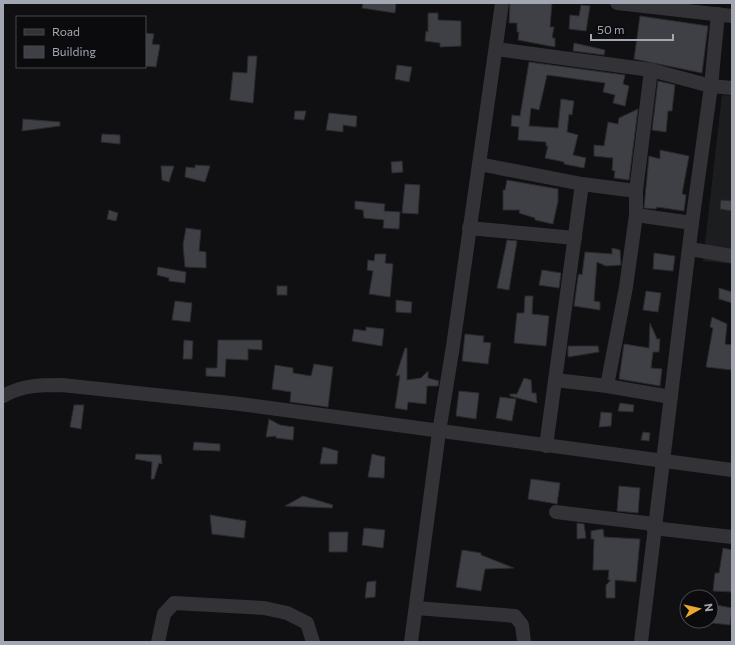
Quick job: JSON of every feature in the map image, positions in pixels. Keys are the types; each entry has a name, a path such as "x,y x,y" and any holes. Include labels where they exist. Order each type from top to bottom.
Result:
{"street":[{"path":"411,642 439,432 502,3"},
{"path":"616,3 725,15 711,86 692,223 671,397 653,526 641,642"},
{"path":"496,49 651,70 711,86 732,88"},
{"path":"607,386 626,287 636,215 636,192 651,70"},
{"path":"479,164 582,184 636,192"},
{"path":"546,446 582,184"},
{"path":"636,215 692,223"},
{"path":"469,228 575,238"},
{"path":"690,249 732,256"},
{"path":"555,380 607,386 671,397"},
{"path":"3,396 16,389 36,384 62,385 240,404 662,462 732,470"},
{"path":"556,512 732,537"},
{"path":"158,642 164,614 174,603 264,608 287,613 307,623 313,642"},
{"path":"416,608 515,616 522,625 524,642"}],"shaded area":[{"path":"722,95 732,96 732,264 703,261"}],"building":[{"path":"363,3 396,3 395,13 362,8"},
{"path":"510,3 552,3 550,27 554,27 552,38 555,38 555,47 518,40 519,32 517,32 517,23 509,23"},
{"path":"581,5 590,6 586,31 569,29 570,15 579,16"},
{"path":"428,13 438,13 438,20 461,21 461,46 440,47 440,43 425,41 426,31 428,32"},
{"path":"640,16 708,26 702,73 634,59"},
{"path":"146,33 154,34 152,44 160,45 156,67 146,66"},
{"path":"574,43 605,50 604,55 573,51"},
{"path":"248,56 257,56 253,103 230,100 233,72 247,73"},
{"path":"529,62 625,75 623,84 629,86 625,106 613,103 615,95 603,92 605,83 547,75 539,110 531,108 529,126 558,128 561,99 574,101 572,115 569,114 567,132 578,135 573,155 586,158 584,168 545,158 548,146 546,146 546,142 518,140 519,127 511,126 512,115 520,116"},
{"path":"397,65 412,67 409,82 395,79"},
{"path":"658,81 675,85 672,111 668,111 666,132 652,130"},
{"path":"638,109 629,180 614,178 615,171 612,170 613,158 594,156 594,145 604,146 608,122 618,124 619,118"},
{"path":"295,111 306,111 304,120 294,119"},
{"path":"329,113 357,116 356,127 343,125 343,132 326,130"},
{"path":"23,119 60,122 60,126 22,131"},
{"path":"102,134 120,135 120,144 101,142"},
{"path":"660,150 689,156 682,194 686,195 684,211 657,207 656,209 644,208 649,156 660,159"},
{"path":"402,161 403,172 392,173 391,162"},
{"path":"195,165 210,166 205,182 185,177 186,167 195,168"},
{"path":"161,166 174,166 169,182 162,180"},
{"path":"507,180 558,189 558,201 553,224 535,220 535,218 519,213 520,210 503,210 503,190 505,190"},
{"path":"405,184 420,185 418,214 402,213"},
{"path":"721,200 732,201 732,211 720,209"},
{"path":"355,201 385,204 384,211 400,212 399,229 383,228 384,220 364,218 363,210 355,209"},
{"path":"109,210 118,213 116,221 107,219"},
{"path":"186,228 201,230 199,251 206,252 206,268 185,267 183,245"},
{"path":"507,240 517,241 509,290 497,288"},
{"path":"612,248 620,250 621,265 606,266 597,262 594,301 600,302 600,310 574,306 578,277 579,274 582,275 585,252 612,254"},
{"path":"654,253 675,256 673,271 653,269"},
{"path":"375,254 386,254 385,263 393,264 390,297 369,294 373,271 367,270 368,260 374,261"},
{"path":"158,267 186,272 185,283 169,281 169,278 157,275"},
{"path":"542,270 561,273 559,288 539,285"},
{"path":"277,286 287,286 287,295 277,295"},
{"path":"719,288 732,292 732,303 719,299"},
{"path":"646,291 661,293 658,312 643,310"},
{"path":"525,296 533,296 532,314 549,316 546,346 514,343 517,313 524,313"},
{"path":"396,300 412,302 411,313 396,312"},
{"path":"175,301 192,303 190,322 172,320"},
{"path":"712,317 727,324 725,344 732,345 732,370 706,367 713,328 710,327"},
{"path":"650,323 657,339 660,339 659,352 653,352 651,368 662,369 660,386 619,379 624,344 649,348"},
{"path":"366,327 384,329 382,346 352,341 354,329 366,331"},
{"path":"465,334 484,336 483,342 491,343 488,364 462,361"},
{"path":"184,340 193,341 192,359 183,359"},
{"path":"218,340 262,340 262,350 248,349 248,360 226,359 225,377 206,376 206,368 217,368"},
{"path":"568,346 598,346 599,352 568,357"},
{"path":"405,348 407,348 407,380 421,378 428,371 428,378 439,381 438,386 427,386 426,404 408,402 407,410 395,408 400,375 396,376"},
{"path":"314,364 333,367 328,407 290,402 291,392 272,389 275,365 293,368 293,373 311,376"},
{"path":"524,378 531,380 532,393 536,393 537,403 510,396 510,394 517,394"},
{"path":"459,391 479,393 476,419 456,416"},
{"path":"500,397 516,399 512,421 496,418"},
{"path":"620,403 634,405 633,412 618,411"},
{"path":"74,405 84,405 81,429 70,427"},
{"path":"601,412 612,413 611,426 599,427"},
{"path":"269,419 280,425 294,427 293,440 276,438 276,436 266,437"},
{"path":"643,432 650,433 649,441 641,440"},
{"path":"194,442 220,444 220,451 193,450"},
{"path":"323,447 338,451 337,464 320,464"},
{"path":"136,454 161,455 162,464 159,463 154,479 151,479 152,462 135,459"},
{"path":"372,454 385,457 384,478 368,477"},
{"path":"531,479 560,483 557,504 528,499"},
{"path":"619,486 640,488 638,513 617,511"},
{"path":"303,496 333,505 332,508 285,506"},
{"path":"210,515 246,521 244,538 212,534"},
{"path":"577,523 584,524 586,538 577,539"},
{"path":"364,528 385,530 383,548 362,545"},
{"path":"603,529 604,537 640,539 636,582 615,580 615,598 606,598 606,585 611,580 608,580 609,570 593,570 594,539 591,539 591,531"},
{"path":"329,532 348,532 347,552 329,552"},
{"path":"723,548 732,550 732,592 719,591 719,589 713,589 715,573 719,573"},
{"path":"462,550 481,553 481,555 514,568 485,569 481,591 456,587"},
{"path":"376,581 375,597 365,598 367,582"},
{"path":"719,606 732,608 730,625 719,624"}]}
